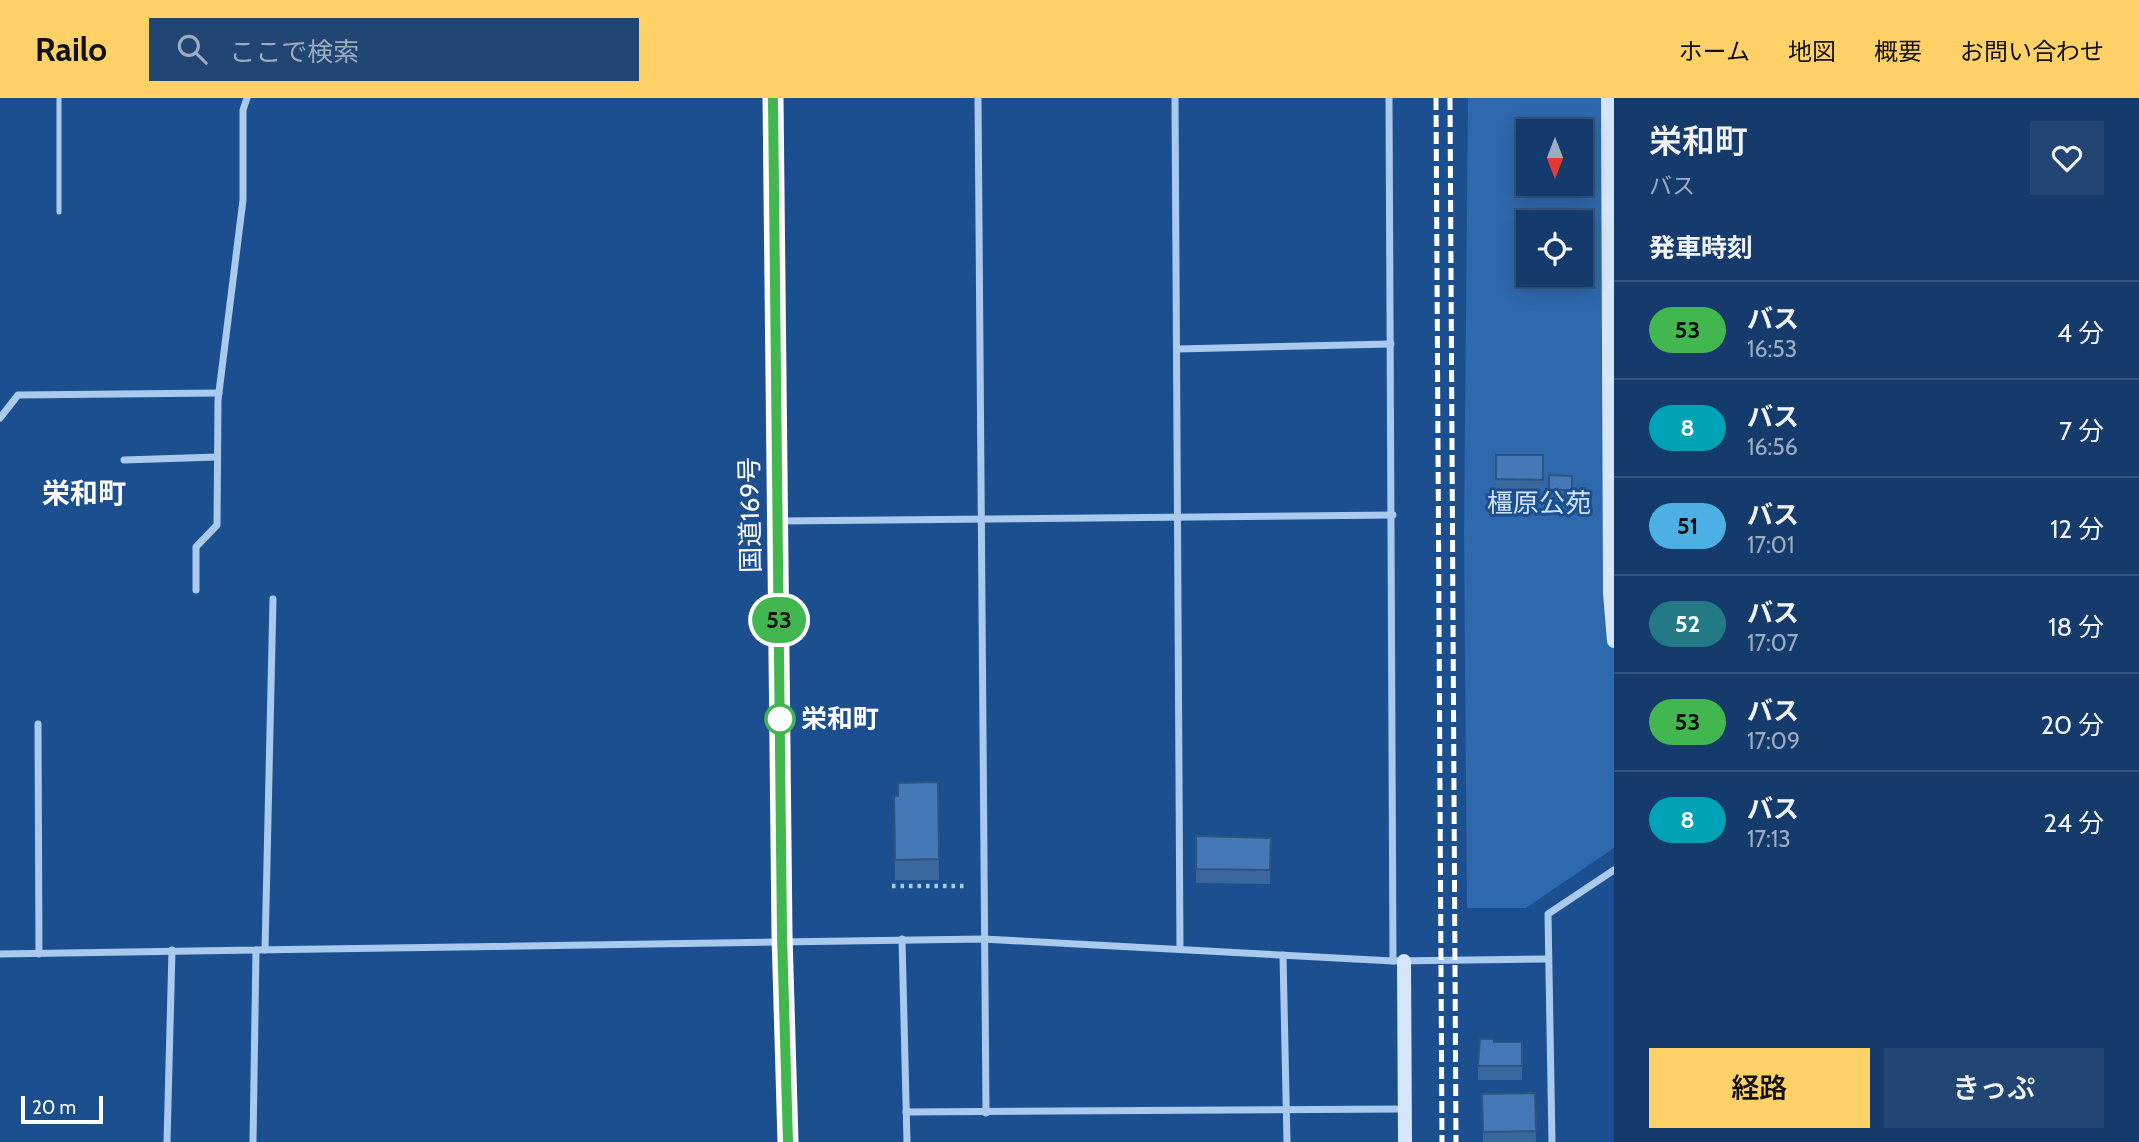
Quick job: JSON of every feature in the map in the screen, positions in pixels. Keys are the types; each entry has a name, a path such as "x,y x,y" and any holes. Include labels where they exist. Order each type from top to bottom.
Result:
{"highway":[{"name":"国道169号","path":"774,98 782,940 788,1142"}],"main road":[{"path":"1608,98 1610,593 1614,641"},
{"path":"1399,961 1405,1142"}],"street":[{"path":"196,590 196,547 217,525 219,393 243,200 243,110 247,98"},
{"path":"978,98 986,1112"},
{"path":"1175,98 1180,949"},
{"path":"1389,98 1399,961"},
{"path":"1177,349 1391,344"},
{"path":"0,418 18,396 219,393"},
{"path":"124,460 217,457"},
{"path":"778,522 1393,515"},
{"path":"265,950 273,600"},
{"path":"38,724 39,954"},
{"path":"1552,1142 1548,914 1614,870"},
{"path":"902,939 907,1142"},
{"path":"0,954 983,939 1399,961 1548,959"},
{"path":"167,1142 172,950"},
{"path":"253,1142 256,950"},
{"path":"1283,955 1287,1142"},
{"path":"906,1112 1404,1109"}],"lane":[{"path":"59,98 59,212"}],"path":[{"path":"892,886 983,886"}],"green space":[{"name":"橿原公苑","path":"1468,98 1614,98 1614,848 1526,908 1467,908 1464,535"}],"building":[{"path":"1496,455 1543,455 1543,480 1496,479"},
{"path":"1549,475 1572,476 1572,490 1549,490"},
{"path":"938,782 939,859 895,860 894,796 898,796 898,783"},
{"path":"1196,836 1271,838 1270,870 1196,869"},
{"path":"1480,1039 1522,1042 1522,1066 1478,1066"},
{"path":"1535,1093 1536,1131 1483,1132 1482,1094"}],"railway":[{"path":"1436,98 1442,1142"},
{"path":"1450,98 1456,1142"}],"bus line":[{"name":"53","path":"773,98 782,935 788,1142"}],"place":[{"name":"栄和町","path":"780,719"}],"district":[{"name":"栄和町","path":"84,493"}]}
